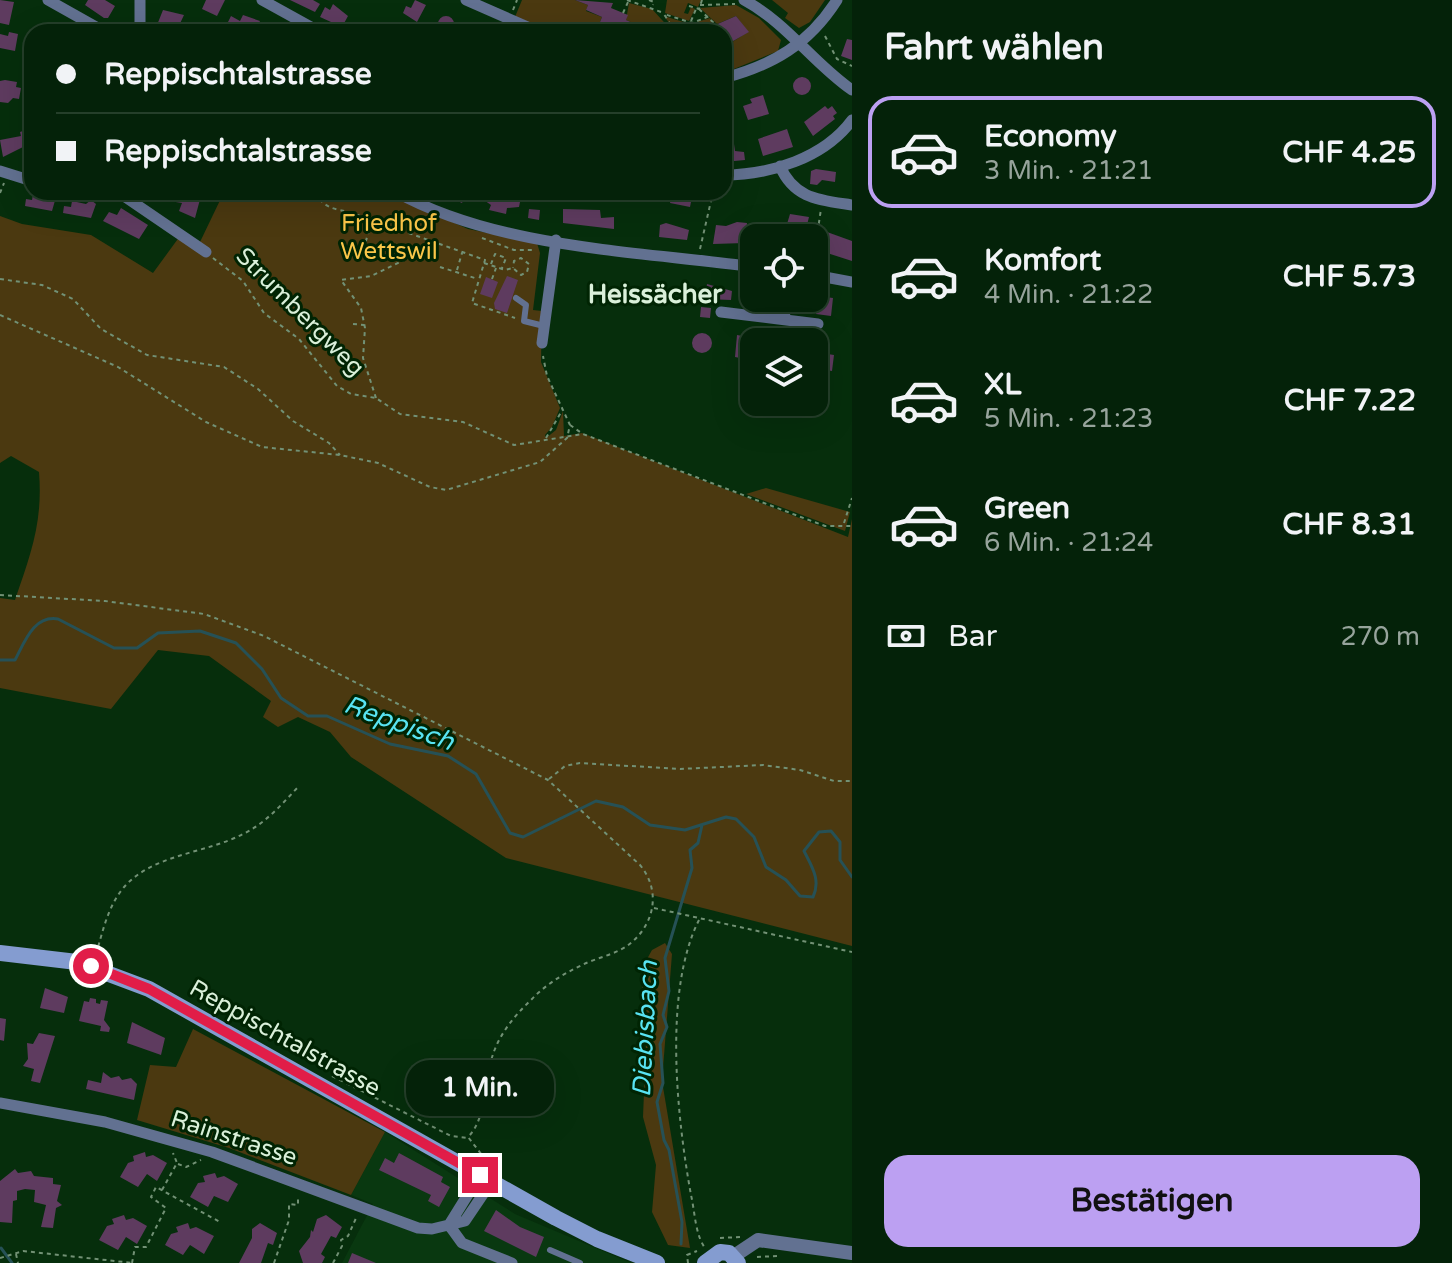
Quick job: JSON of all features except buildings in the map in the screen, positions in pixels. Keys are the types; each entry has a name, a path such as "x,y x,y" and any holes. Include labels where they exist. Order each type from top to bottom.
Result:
{"main road":[{"name":"Reppischtalstrasse","path":"3,953 57,958 91,966 149,989 488,1174 597,1239 657,1263"},
{"path":"707,1255 725,1252 736,1259"}],"street":[{"path":"48,0 91,24"},
{"path":"140,0 140,24"},
{"path":"262,0 306,24"},
{"path":"466,0 521,24"},
{"path":"732,75 768,64 801,44 837,0"},
{"path":"740,2 763,10 801,44 827,73 852,90"},
{"path":"732,174 780,166 817,150 852,120"},
{"path":"780,166 786,181 796,192 813,199 852,205"},
{"path":"3,175 24,179"},
{"name":"Strumbergweg","path":"130,200 206,252"},
{"path":"415,200 466,221 556,240 740,265"},
{"path":"542,343 556,240"},
{"path":"828,278 852,282"},
{"path":"721,312 818,324"},
{"path":"784,319 785,312"},
{"name":"Rainstrasse","path":"0,1103 105,1122 212,1152 418,1228 465,1221 488,1174"},
{"path":"488,1174 449,1225 462,1243 512,1263"},
{"path":"736,1259 758,1240 852,1253"}],"lane":[{"path":"516,298 526,305 524,321 544,326"},
{"path":"550,1250 580,1263"}],"path":[{"path":"514,8 517,0"},
{"path":"649,0 654,2 653,6"},
{"path":"690,22 702,0"},
{"path":"623,13 628,1 653,6 664,14 690,22 710,16"},
{"path":"689,6 740,2"},
{"path":"698,7 715,24"},
{"path":"664,14 670,24"},
{"path":"823,31 837,59 852,66"},
{"path":"0,193 3,175"},
{"path":"320,200 323,205 485,260 472,303 524,321"},
{"path":"697,259 711,200"},
{"path":"819,224 821,209"},
{"path":"361,257 373,220"},
{"path":"376,398 363,358 365,325 360,305 341,282 342,278 371,276 438,244"},
{"path":"500,256 503,247"},
{"name":"Strumbergweg","path":"206,252 243,281 264,313 299,339 337,386 351,394 376,398 400,414 463,422 514,445 583,434"},
{"path":"456,272 462,252"},
{"path":"491,265 495,254 506,258 502,269"},
{"path":"521,258 529,264 525,274 517,274 513,268 514,261 521,258"},
{"path":"484,263 502,269 513,268"},
{"path":"440,267 479,280"},
{"path":"492,279 496,267"},
{"path":"0,279 42,285 73,299 101,329 147,355 224,367 258,389 293,421 329,443 340,455"},
{"path":"0,315 118,367 206,422 262,447 340,455 402,471 430,487 454,489 487,475 540,462 567,438 570,425 547,376 542,343"},
{"path":"353,324 365,325"},
{"path":"544,440 564,409"},
{"path":"570,425 583,434 825,526 852,526"},
{"path":"843,524 852,498"},
{"path":"0,595 105,601 204,614 264,636 548,780 648,874 655,897 653,908 632,943 568,972 517,1013 496,1046 478,1122 468,1137"},
{"path":"548,780 565,766 580,763 692,769 763,765 800,770 834,781 852,781"},
{"path":"91,966 108,914 125,885 164,863 243,835 278,808 299,786"},
{"path":"653,908 852,952"},
{"path":"688,1263 687,1255 707,1255 690,1185 678,1101 685,954 699,920"},
{"path":"333,1076 451,1136 468,1137"},
{"path":"468,1137 488,1174"},
{"path":"169,1149 177,1163 186,1167 195,1163"},
{"path":"161,1190 177,1163"},
{"path":"0,1258 14,1254 132,1263 135,1247 146,1247 166,1208 151,1197 156,1187 220,1222"},
{"path":"281,1263 275,1261 289,1220 289,1204 298,1205"},
{"path":"333,1263 342,1246 341,1240 348,1236 357,1215"},
{"path":"14,1254 18,1263"},
{"path":"88,1258 88,1263"}],"shaded area":[{"path":"385,1132 515,1214 631,1263 342,1263 373,1204 351,1195"}],"green space":[{"path":"522,0 575,0 588,5 586,11 602,17 600,22 605,24 532,24 515,17"},
{"path":"667,0 701,0 698,7 688,3 684,13 688,14 691,7 695,9 689,21 665,13"},
{"path":"772,0 825,0 810,22 799,28 785,18 788,13"},
{"path":"629,3 652,9 666,24 635,24 626,20"},
{"path":"736,5 759,18 781,40 778,51 732,70 732,42 748,32 736,16 717,24 700,8"},
{"path":"664,16 690,24 670,24"},
{"path":"710,18 714,24 690,24"},
{"name":"Friedhof Wettswil","path":"220,200 403,200 468,229 537,243 540,253 533,310 542,311 541,362 560,408 546,438 556,430 563,411 564,436 582,433 848,537 852,519 852,946 506,858 351,757 330,732 298,717 278,727 263,717 271,701 209,656 158,650 111,709 0,688 0,598 15,600 34,537 40,490 39,472 11,456 0,463 0,216 22,224 91,235 153,273 180,236 200,242"},
{"path":"766,488 850,512 845,531 746,494"},
{"path":"665,943 672,954 662,1081 690,1248 668,1245 652,1212 656,1165 643,1117 646,1043 641,970 652,950"},
{"path":"193,1029 385,1132 351,1195 229,1148 137,1120 150,1065 176,1067"}],"waterway":[{"name":"Reppisch","path":"0,660 15,660 36,625 50,619 58,619 114,648 137,648 158,633 200,631 236,643 262,669 281,698 308,716 327,716 390,744 448,756 476,774 510,833 523,837 596,801 623,807 650,825 685,830 726,817 736,819 754,837 766,867 786,880 800,896 813,897 815,891 814,874 804,851 819,832 831,831 840,842 840,860 852,877"},
{"name":"Diebisbach","path":"681,1244 682,1222 657,1102 663,1083 660,1044 667,1027 663,1015 669,991 665,958 692,868 690,850 698,843 702,825"},
{"path":"1,1248 12,1263"}],"district":[{"name":"Heissächer","path":"655,294"}],"route":[{"path":"91,966 149,989 480,1175"}]}
